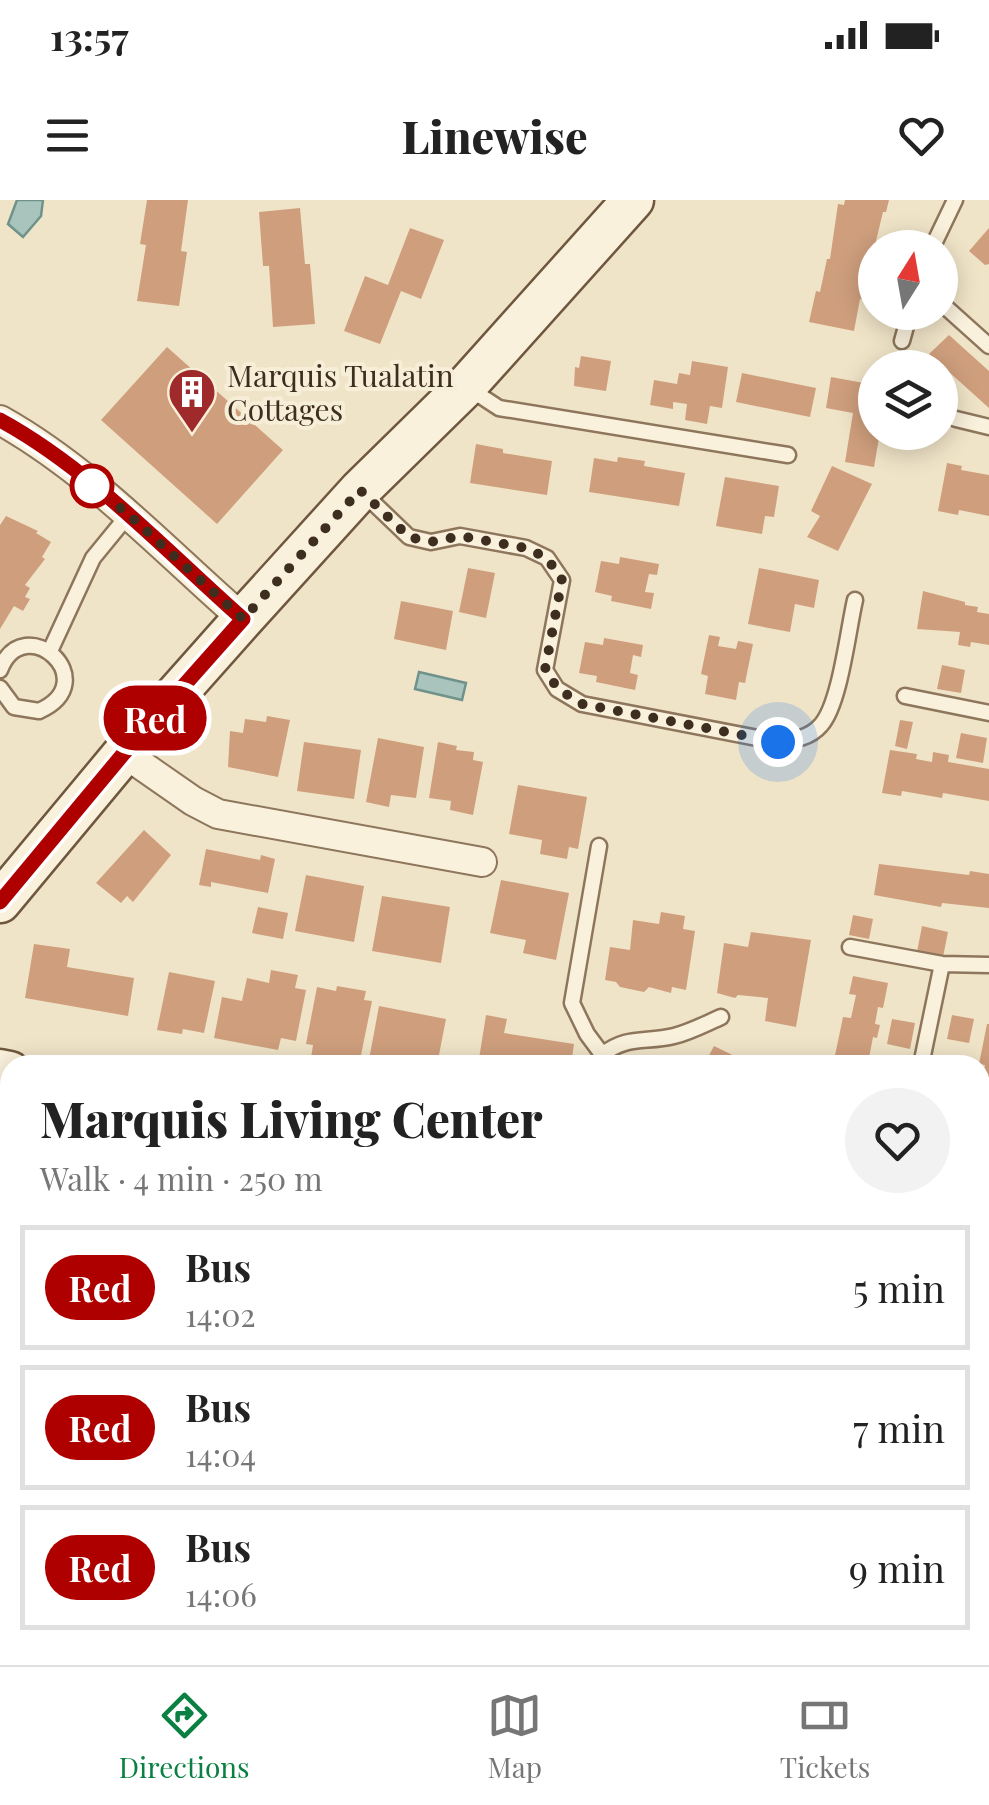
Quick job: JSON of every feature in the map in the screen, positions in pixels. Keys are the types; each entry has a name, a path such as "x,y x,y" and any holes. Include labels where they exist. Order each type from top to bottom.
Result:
{"main road":[{"path":"0,902 243,619 360,490 466,386 633,200"}],"street":[{"path":"0,420 24,433 128,514 243,619"},
{"path":"124,753 192,802 218,814 482,862"}],"lane":[{"path":"941,230 955,200"},
{"path":"958,318 989,346"},
{"path":"902,341 905,330"},
{"path":"466,386 498,408 788,454"},
{"path":"958,420 989,427"},
{"path":"360,490 409,537 431,542 460,536 526,548 547,558 562,580 545,670 558,689 582,704 778,742 796,740 822,724 832,708 855,600"},
{"path":"50,651 93,558 128,514"},
{"path":"0,670 12,652 24,646 37,646 50,651 64,672 64,685 50,706 39,711 14,707 0,688"},
{"path":"906,696 989,713"},
{"path":"599,846 572,995 581,1024 603,1055"},
{"path":"850,947 942,964 989,965"},
{"path":"923,1055 942,964"},
{"path":"611,1055 626,1040 679,1034 721,1017"}],"water":[{"path":"17,200 43,200 41,216 23,237 8,224"},
{"path":"419,672 466,683 462,700 415,689"}],"building":[{"path":"147,200 188,200 181,251 187,252 179,306 137,301 146,245 140,244"},
{"path":"845,200 889,200 879,230 858,230 858,310 854,331 809,322 816,291 820,292 830,259 838,204 844,205"},
{"path":"300,208 315,324 273,327 269,266 263,266 259,212"},
{"path":"410,228 444,240 421,299 401,291 380,344 344,331 365,276 388,285"},
{"path":"989,228 989,264 985,265 969,251"},
{"path":"949,335 989,371 989,408 958,380 958,350 933,350"},
{"name":"Marquis Tualatin Cottages","path":"167,347 283,450 217,524 101,420"},
{"path":"581,356 611,361 606,391 574,386 575,367 579,368"},
{"path":"692,361 728,367 722,408 710,406 707,424 685,420 687,404 673,402 673,409 650,405 654,380 677,384 679,373 690,375"},
{"path":"742,373 816,388 810,417 736,402"},
{"path":"831,377 858,382 858,450 877,450 874,467 845,462 853,413 826,408"},
{"path":"476,444 552,461 547,495 470,483"},
{"path":"618,457 685,473 679,506 589,492 594,458 617,462"},
{"path":"947,463 989,475 989,516 959,510 958,515 938,511"},
{"path":"832,466 872,484 838,551 807,537 820,516 811,511"},
{"path":"725,477 779,486 774,517 765,516 762,534 716,526"},
{"path":"6,516 38,531 51,542 42,557 45,559 25,585 30,588 25,597 30,599 23,611 14,606 0,629 0,525"},
{"path":"620,557 659,564 657,575 649,574 645,592 654,593 651,609 611,601 612,596 595,592 601,561 619,564"},
{"path":"468,568 495,573 486,618 459,612"},
{"path":"759,568 819,580 814,608 795,604 790,632 748,624"},
{"path":"923,591 965,602 978,607 977,612 989,614 989,645 958,645 960,632 917,629"},
{"path":"401,601 453,611 446,650 394,639"},
{"path":"709,635 720,637 718,646 736,649 738,641 753,644 745,683 739,682 736,700 705,694 708,676 701,674"},
{"path":"604,638 643,645 641,657 633,655 630,673 638,675 635,690 596,682 597,676 579,673 585,642 603,645"},
{"path":"942,665 965,670 961,693 937,689"},
{"path":"267,716 290,720 278,777 228,767 230,731 243,733 245,719 266,722"},
{"path":"900,720 913,722 907,749 895,746"},
{"path":"961,733 987,738 983,763 956,758"},
{"path":"378,738 424,747 416,798 391,795 389,807 366,802"},
{"path":"304,742 361,750 354,799 297,791"},
{"path":"438,742 474,752 473,760 483,762 473,815 450,810 451,801 429,798"},
{"path":"890,750 917,754 916,759 932,762 933,752 949,755 948,762 989,769 989,801 943,793 942,798 902,791 901,796 882,793"},
{"path":"518,785 587,797 578,849 569,847 567,859 540,854 542,840 509,834"},
{"path":"144,830 171,855 133,902 127,896 121,903 96,883"},
{"path":"206,849 260,860 261,855 275,859 268,893 211,882 211,887 199,885"},
{"path":"879,864 989,874 989,908 942,903 941,907 874,895"},
{"path":"306,875 364,886 354,942 295,931"},
{"path":"501,880 569,893 556,960 523,953 526,940 490,933"},
{"path":"382,896 450,907 441,963 372,951"},
{"path":"258,907 288,913 283,939 252,933"},
{"path":"661,912 685,916 683,929 695,931 686,990 672,987 671,993 649,987 644,992 605,980 610,947 630,950 633,920 659,924"},
{"path":"853,915 873,919 869,939 849,935"},
{"path":"922,926 948,932 943,957 917,952"},
{"path":"751,932 811,940 796,1027 765,1021 768,998 735,998 717,993 724,943 748,947"},
{"path":"34,944 70,949 67,967 134,978 128,1016 25,998"},
{"path":"271,970 298,975 295,988 306,990 296,1041 281,1038 278,1050 214,1038 222,997 242,1001 247,978 269,983"},
{"path":"169,972 215,981 204,1033 157,1030"},
{"path":"853,976 888,983 883,1008 878,1007 875,1024 880,1025 870,1055 835,1055 843,1017 851,1018 856,995 849,994"},
{"path":"337,986 366,991 364,1000 372,1001 361,1055 311,1055 313,1045 306,1044 317,987 336,991"},
{"path":"379,1006 446,1019 439,1055 370,1055"},
{"path":"486,1015 507,1019 504,1033 574,1044 572,1055 480,1055"},
{"path":"952,1015 974,1019 969,1043 947,1039"},
{"path":"892,1019 915,1023 910,1049 887,1044"},
{"path":"987,1024 989,1024 989,1055 981,1055"},
{"path":"714,1046 732,1055 709,1055"}],"bus line":[{"name":"Red","path":"0,420 24,433 128,514 243,619 0,902"}],"place":[{"name":"Marquis Tualatin Cottages","path":"192,434"}],"route":[{"path":"92,486 243,619 360,490 409,537 431,542 460,536 526,548 547,558 562,580 545,670 558,689 582,704 778,742"}]}
